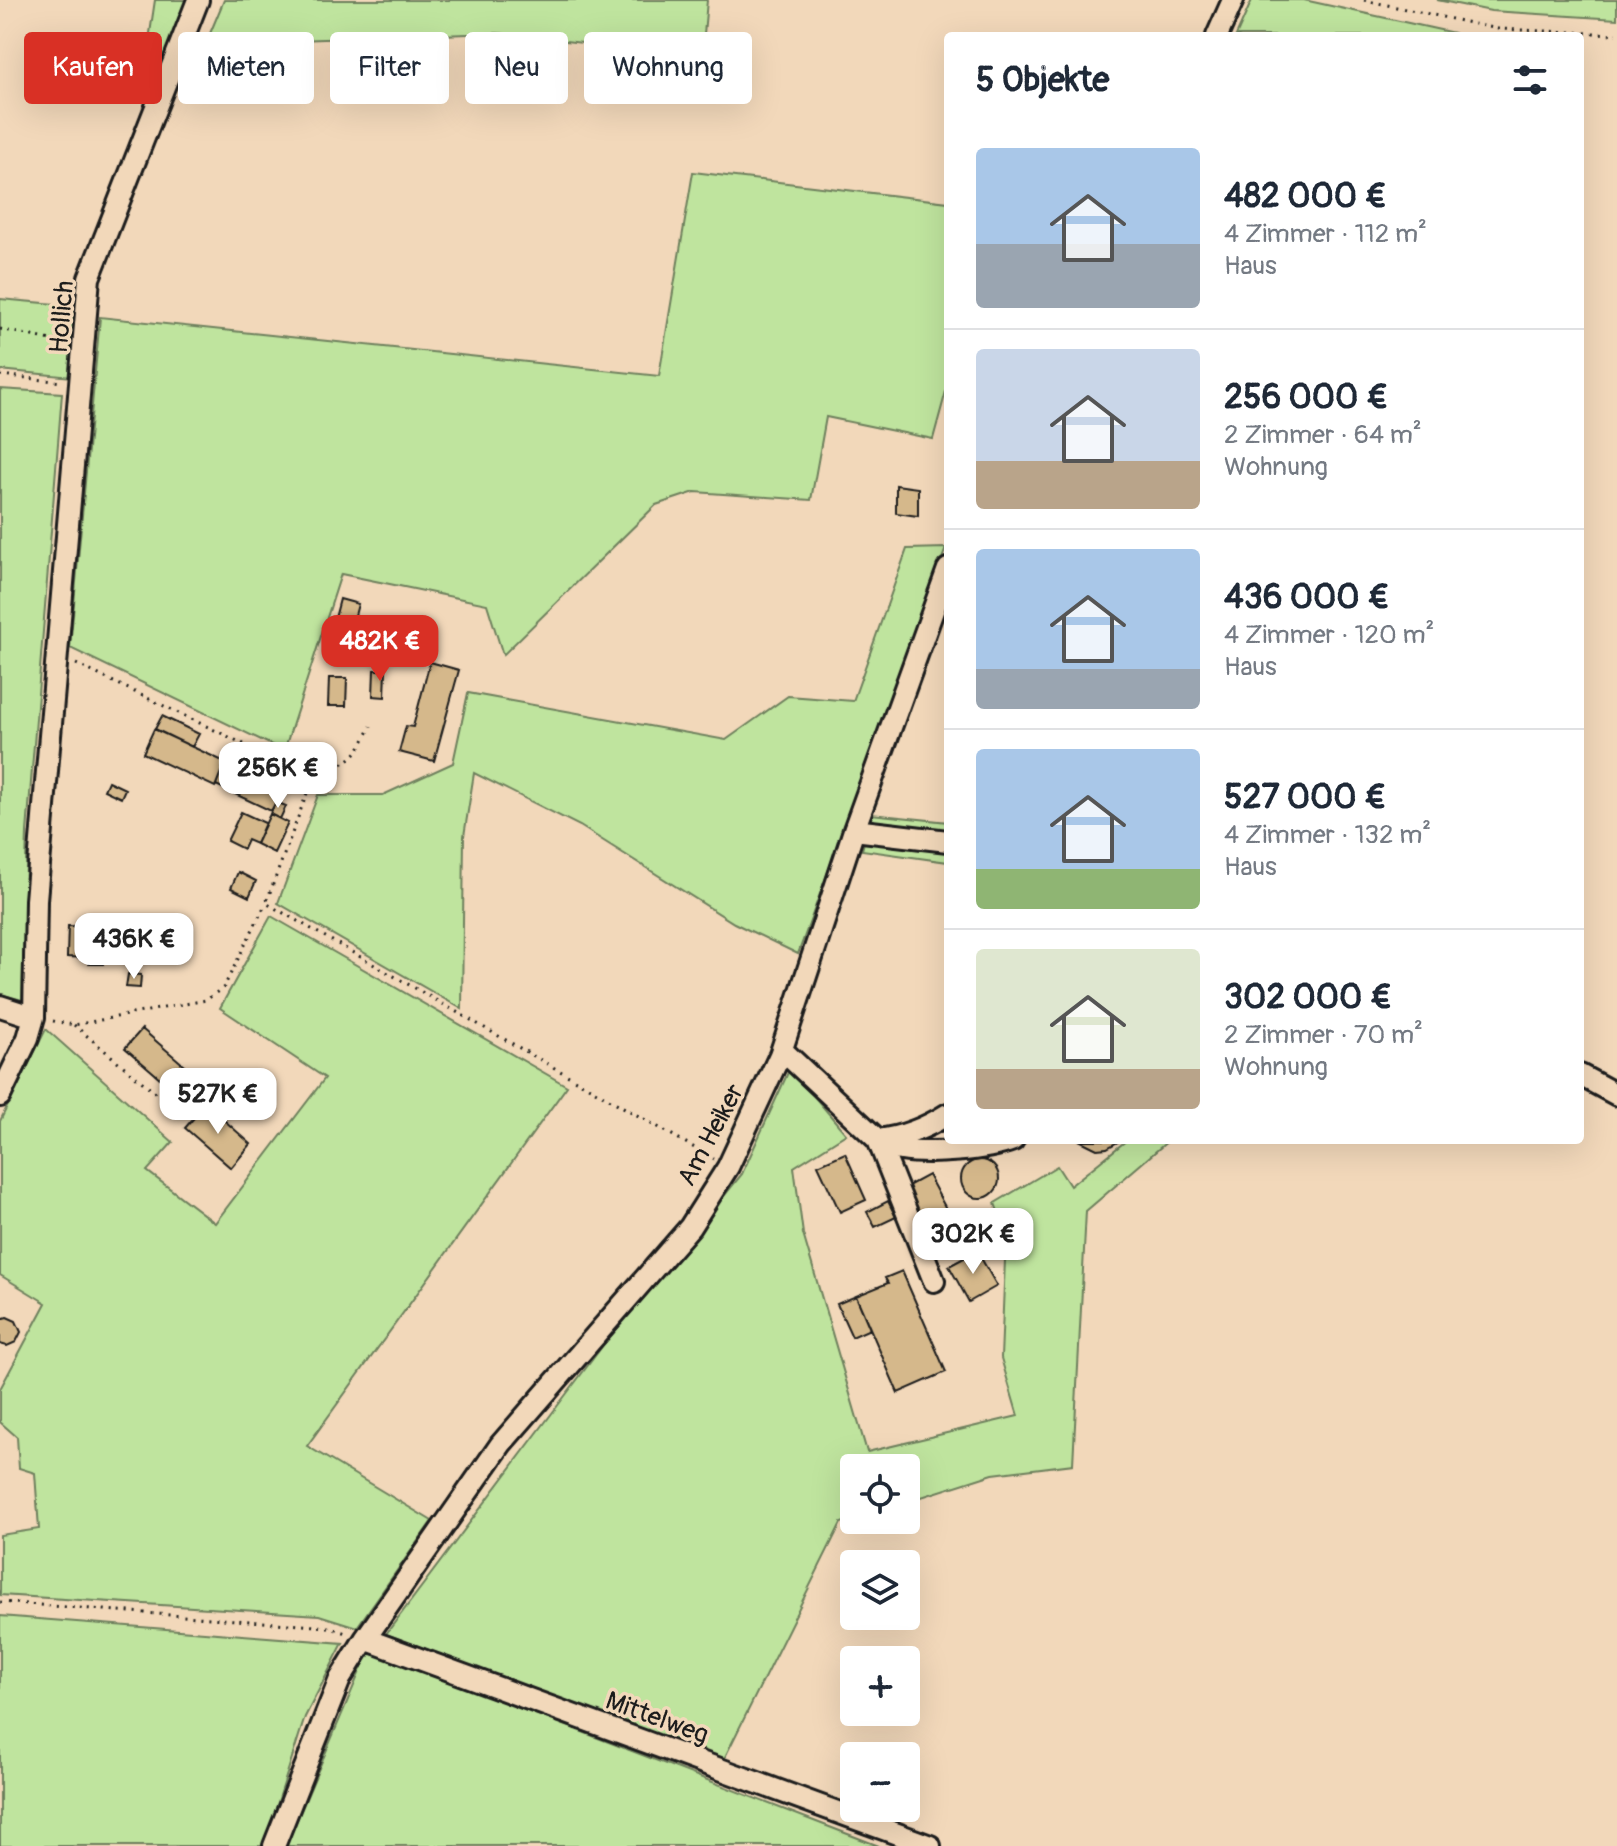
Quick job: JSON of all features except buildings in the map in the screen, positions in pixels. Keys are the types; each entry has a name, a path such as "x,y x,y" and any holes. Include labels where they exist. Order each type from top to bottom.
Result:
{"street":[{"name":"Hollich","path":"0,1096 28,1038 34,1017 36,900 89,278 198,0"},
{"path":"1219,32 1233,0"},
{"name":"Am Heiker","path":"274,1846 340,1679 365,1639 501,1444 690,1227 728,1167 782,1050 854,830 944,580"},
{"path":"854,830 944,841"},
{"path":"0,1006 34,1017"},
{"path":"782,1050 878,1140 899,1150 992,1148 1002,1144"},
{"path":"1584,1077 1617,1095"},
{"path":"878,1140 906,1135 944,1117"},
{"path":"878,1140 934,1281"},
{"name":"Mittelweg","path":"365,1639 930,1846"}],"path":[{"path":"1364,0 1498,29 1569,32"},
{"path":"1584,33 1617,34"},
{"path":"0,329 85,347"},
{"path":"0,375 82,384"},
{"path":"57,657 313,777"},
{"path":"34,1017 74,1025 206,1000 224,987 266,903 313,777 346,763 360,752 371,726"},
{"path":"266,903 728,1167"},
{"path":"74,1025 170,1105"},
{"path":"0,1602 328,1627 365,1639"}],"green space":[{"path":"155,0 187,0 162,64 162,32 150,32"},
{"path":"224,0 707,0 704,32 584,32 584,43 568,41 568,32 449,35 449,32 330,32 330,39 314,39 314,32 211,32"},
{"path":"1252,0 1304,0 1449,32 1238,32"},
{"path":"1437,0 1617,0 1617,19 1491,11"},
{"path":"693,172 944,202 944,399 933,439 826,417 811,500 695,492 656,505 503,655 487,604 341,574 284,751 70,648 100,317 659,376"},
{"path":"0,299 77,306 72,377 0,370"},
{"path":"0,389 62,393 27,832 22,1000 0,994"},
{"path":"944,548 944,553 798,954 734,923 580,826 474,773 464,836 462,1009 278,903 318,795 383,795 453,763 468,693 726,740 788,696 853,701 907,549"},
{"path":"871,814 944,822 944,861 862,850"},
{"path":"271,916 567,1086 307,1446 432,1521 357,1627 319,1615 0,1595 0,1535 39,1529 35,1473 19,1468 17,1437 0,1422 0,1389 46,1303 0,1275 0,1121 46,1029 173,1142 147,1171 215,1223 325,1078 220,1008"},
{"path":"790,1068 846,1134 794,1167 803,1234 867,1452 1018,1416 1001,1358 1006,1235 995,1203 1057,1166 1070,1186 1122,1144 1164,1144 1086,1211 1073,1464 993,1474 920,1497 920,1454 840,1454 840,1525 723,1761 386,1634 604,1344 742,1174"},
{"path":"0,1616 343,1643 305,1717 264,1846 0,1846"},
{"path":"369,1650 879,1846 286,1846"}]}
